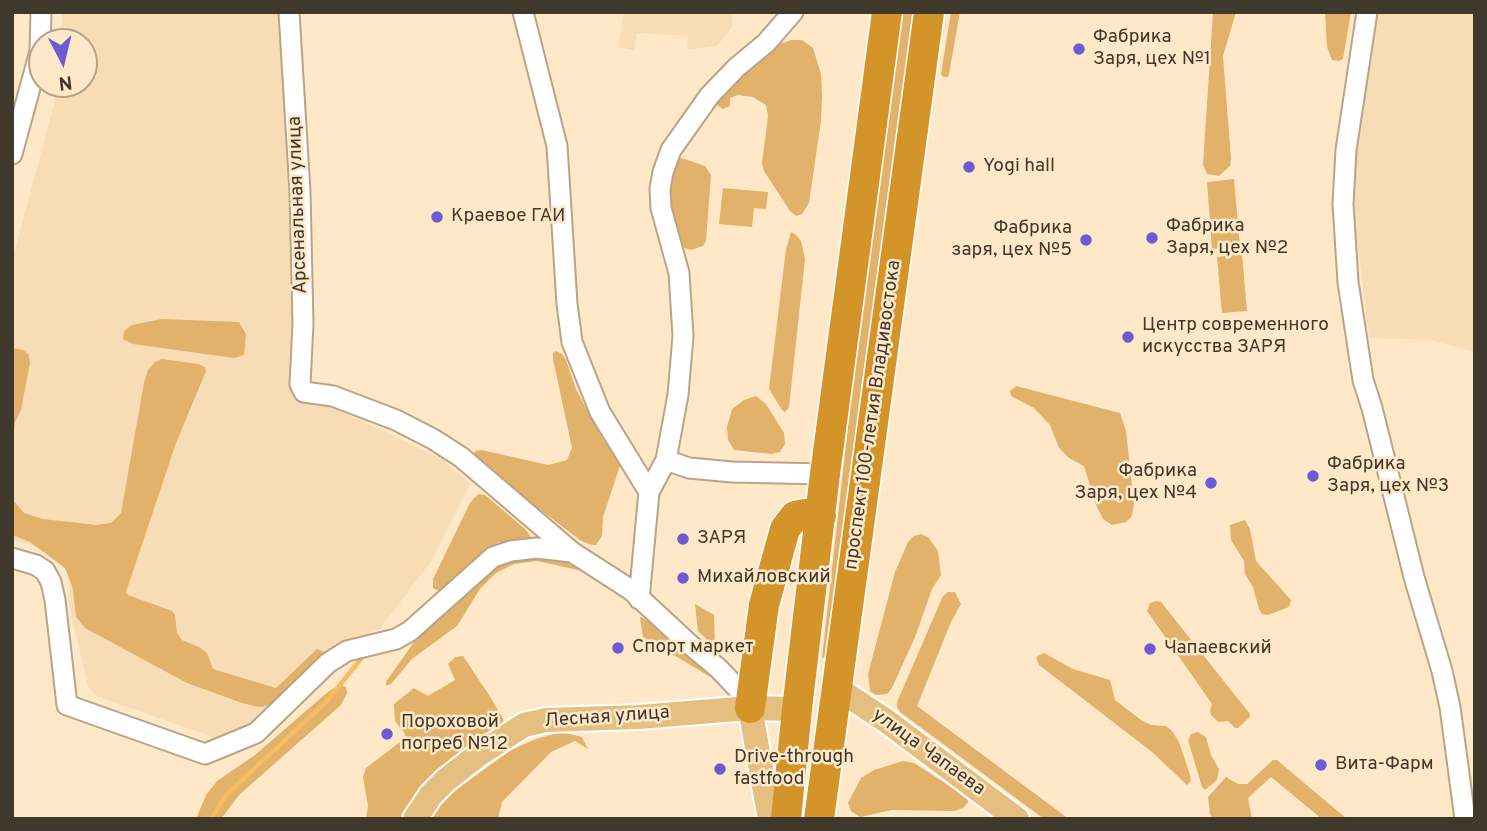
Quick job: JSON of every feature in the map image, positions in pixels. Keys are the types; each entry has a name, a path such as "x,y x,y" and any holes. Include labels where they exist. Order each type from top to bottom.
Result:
{"highway":[{"name":"проспект 100-летия Владивостока","path":"786,819 825,474 887,12"},
{"name":"проспект 100-летия Владивостока","path":"819,819 929,12"},
{"path":"750,708 764,605 785,529 795,516 821,516"}],"main road":[{"name":"улица Чапаева","path":"838,689 885,720 1017,819"},
{"name":"Лесная улица","path":"415,819 431,795 446,780 524,724 545,720 639,717 750,708 797,709"},
{"path":"750,708 770,819"}],"street":[{"path":"12,153 40,51 41,12"},
{"name":"Арсенальная улица","path":"289,12 300,192 303,324 300,384 304,392 333,396 396,420 433,439 461,457 572,552"},
{"path":"523,12 557,146 572,342 600,412 649,492"},
{"path":"639,598 649,492 666,460 678,395 684,318 678,273 661,208 663,172 671,150 710,95 737,67 766,43 793,12"},
{"path":"1367,12 1346,150 1343,204 1348,282 1363,380 1413,578 1442,671 1450,707 1465,819"},
{"path":"666,460 690,468 733,472 825,474"},
{"path":"12,558 36,565 45,571 51,582 67,705 205,754 256,733 328,663 347,651 396,639 410,631 494,557 511,551 537,548 572,552 609,574 718,668 740,691 742,689 750,708"}],"shaded area":[{"path":"62,12 280,12 303,393 442,459 470,484 432,560 380,629 339,644 269,721 218,739 96,696 88,686 69,606 71,558 12,539 12,261 55,98 98,98 98,28 61,28"},
{"path":"624,12 731,12 733,26 717,46 687,50 688,36 637,33 634,50 618,47"},
{"path":"901,12 915,12 873,331 826,657 822,658 859,329"},
{"path":"951,12 960,12 949,74 948,77 943,77 941,74"},
{"path":"1213,12 1236,12 1223,56 1231,158 1230,166 1219,176 1207,174 1203,165"},
{"path":"1325,12 1351,12 1343,59 1339,61 1332,60 1327,47"},
{"path":"1373,12 1475,12 1475,352 1430,340 1369,338 1357,239 1346,230"},
{"path":"802,40 813,48 821,74 822,96 809,203 802,214 796,216 764,171 762,163 768,116 766,105 753,97 738,95 730,98 730,106 723,109 717,102 719,95 776,45"},
{"path":"682,158 705,166 711,175 706,241 703,246 691,250 678,246 670,225 667,169 675,160"},
{"path":"1234,179 1240,247 1212,249 1207,182"},
{"path":"723,188 768,192 766,209 754,208 752,227 719,224"},
{"path":"791,232 801,241 805,259 789,407 785,412 769,389 786,249"},
{"path":"1242,254 1247,311 1222,313 1217,257"},
{"path":"162,319 239,322 246,334 244,355 234,358 133,344 123,339 124,331 132,325"},
{"path":"13,348 23,350 29,355 30,363 21,410 15,422 12,447"},
{"path":"556,351 566,360 587,410 604,441 621,463 603,517 602,536 596,545 580,540 500,479 474,455 475,451 482,450 548,465 567,460 572,448 553,359 553,353"},
{"path":"162,359 198,364 205,367 206,371 176,443 126,592 172,611 177,633 182,640 207,653 213,669 276,688 317,649 324,652 326,656 273,705 259,707 242,703 187,683 85,628 76,617 73,589 65,568 30,542 12,535 12,499 24,513 43,519 96,525 111,523 121,513 144,383 148,370"},
{"path":"1016,386 1120,413 1126,431 1134,504 1132,516 1126,522 1112,525 1103,519 1084,466 1069,458 1059,448 1050,425 1034,408 1011,396 1010,391"},
{"path":"756,396 766,404 784,433 785,444 780,452 771,454 734,450 728,440 727,427 732,409 744,400"},
{"path":"479,494 485,495 531,537 524,541 495,544 442,590 437,590 433,588 433,579 470,503"},
{"path":"1245,520 1250,529 1256,561 1291,600 1289,607 1268,615 1262,614 1259,609 1253,587 1245,574 1244,561 1231,540 1230,525"},
{"path":"921,534 928,537 938,551 941,575 932,589 915,637 892,688 887,694 876,695 870,691 868,674 895,572 908,542"},
{"path":"521,554 558,559 587,572 537,561 514,564 496,573 480,589 457,626 412,659 391,684 386,686 386,682 421,632 491,568"},
{"path":"948,592 955,592 961,604 917,706 1069,819 1044,819 900,712 897,707 943,596"},
{"path":"1161,602 1250,714 1238,728 1228,721 1218,722 1211,715 1212,704 1147,611 1150,603"},
{"path":"695,604 714,615 715,647 698,631"},
{"path":"641,617 656,625 713,676 643,637"},
{"path":"1044,653 1073,669 1110,680 1115,700 1141,720 1151,725 1166,726 1172,731 1179,742 1191,781 1187,785 1152,752 1039,665 1036,657"},
{"path":"463,656 491,698 504,724 407,819 366,819 368,806 363,777 366,768 404,739 405,734 395,721 394,704 414,688 428,696 455,680 448,664 455,657"},
{"path":"340,685 346,687 347,693 341,705 239,795 221,819 196,819 206,795 217,781 255,755 329,691"},
{"path":"561,732 582,737 588,749 575,741 551,752 502,802 498,819 429,819 432,810 446,797 511,750"},
{"path":"1198,732 1206,737 1211,755 1219,769 1217,780 1205,790 1188,740 1191,734"},
{"path":"1273,760 1277,760 1347,819 1322,819 1271,777 1248,798 1252,819 1213,819 1208,797 1226,777 1238,784 1247,784"},
{"path":"903,761 914,763 967,797 968,802 963,808 954,811 892,810 860,817 851,811 848,803 861,778 874,770"}],"waterway":[{"path":"211,819 226,795 326,702 365,654"}],"place":[{"name":"Фабрика Заря, цех №1","path":"1079,49"},
{"name":"Yogi hall","path":"969,167"},
{"name":"Краевое ГАИ","path":"437,217"},
{"name":"Фабрика Заря, цех №2","path":"1152,238"},
{"name":"Фабрика заря, цех №5","path":"1086,240"},
{"name":"Центр современного искусства ЗАРЯ","path":"1128,337"},
{"name":"Фабрика Заря, цех №3","path":"1313,476"},
{"name":"Фабрика Заря, цех №4","path":"1211,483"},
{"name":"ЗАРЯ","path":"683,539"},
{"name":"Михайловский","path":"683,578"},
{"name":"Спорт маркет","path":"618,648"},
{"name":"Чапаевский","path":"1150,649"},
{"name":"Пороховой погреб №12","path":"387,734"},
{"name":"Вита-Фарм","path":"1321,765"},
{"name":"Drive-through fastfood","path":"720,769"}]}
